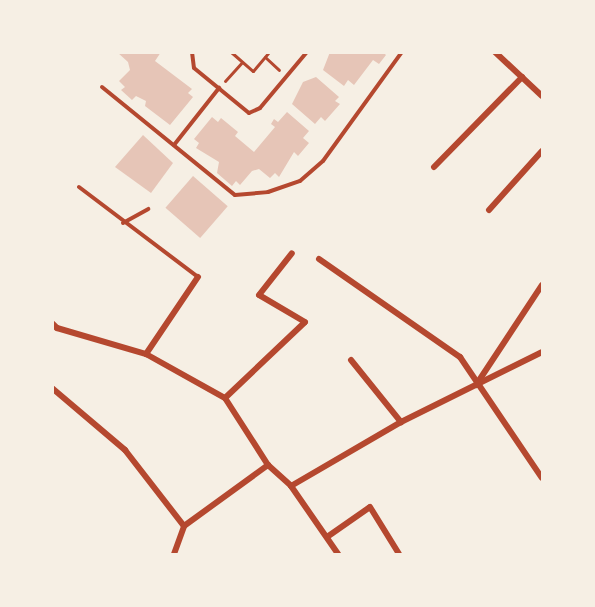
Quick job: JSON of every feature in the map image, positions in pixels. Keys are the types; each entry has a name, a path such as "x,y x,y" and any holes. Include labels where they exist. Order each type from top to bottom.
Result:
{"street":[{"path":"495,52 543,96"},
{"path":"434,167 522,77"},
{"path":"489,210 543,151"},
{"path":"225,398 304,322 260,295 292,253"},
{"path":"319,259 460,357 476,385 543,478"},
{"path":"146,354 198,277"},
{"path":"476,385 543,285"},
{"path":"52,335 55,326 146,354 225,398 268,465 291,486 338,555"},
{"path":"291,486 401,422 543,352"},
{"path":"351,360 401,422"},
{"path":"52,388 125,450 184,526"},
{"path":"174,555 184,526 268,465"},
{"path":"327,537 370,507 399,555"}],"lane":[{"path":"192,52 194,68 249,113 261,108 307,52"},
{"path":"102,87 235,195 268,192 300,181 323,161 402,52"},
{"path":"174,145 219,88"},
{"path":"79,187 123,223 198,277"},
{"path":"123,223 148,209"}],"path":[{"path":"231,52 253,71 269,52"},
{"path":"265,57 286,77"},
{"path":"219,88 242,62"}],"building":[{"path":"117,52 161,52 155,61 192,89 188,93 193,97 170,125 145,106 146,101 136,96 132,100 121,90 125,87 119,81 130,70 128,62"},
{"path":"330,52 383,52 386,55 379,64 373,60 354,85 348,80 344,86 323,70"},
{"path":"316,77 339,97 335,101 340,104 325,121 321,117 315,124 292,104 303,82"},
{"path":"287,112 309,131 303,138 309,143 298,156 294,152 279,177 275,173 270,178 259,169 252,171 240,185 236,181 232,186 217,173 219,162 196,148 199,143 194,139 212,117 218,122 221,118 238,132 235,136 254,152 275,127 271,124 274,119 278,122"},
{"path":"143,135 173,163 151,193 115,167"},
{"path":"193,176 228,206 200,238 165,208"}]}
